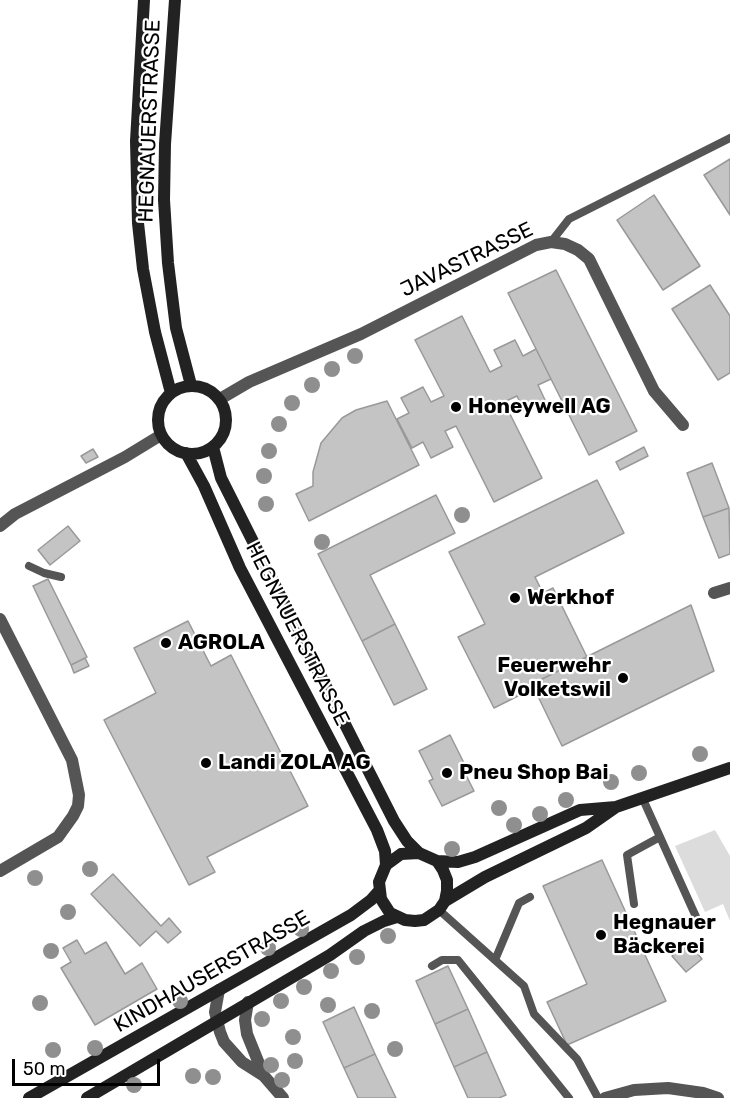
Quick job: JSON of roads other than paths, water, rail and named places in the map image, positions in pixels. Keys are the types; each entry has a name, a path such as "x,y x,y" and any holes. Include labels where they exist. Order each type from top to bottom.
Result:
{"main road":[{"name":"HEGNAUERSTRASSE","path":"144,0 135,141 137,212 145,279 155,332 171,393"},
{"name":"HEGNAUERSTRASSE","path":"174,0 164,200 168,263 176,328 191,385"},
{"path":"161,435 158,417 164,400 171,393 191,385 212,392 220,399 225,409 225,429 213,447 195,454 186,453"},
{"name":"HEGNAUERSTRASSE","path":"161,435 176,450 186,453 204,486 240,568 377,830 385,851 386,865"},
{"name":"HEGNAUERSTRASSE","path":"213,447 220,478 336,708 394,821 407,842 419,853"},
{"path":"616,807 580,810 475,857 458,862 437,861 419,853 401,854 386,865 381,873 379,891 385,907 397,917 405,920 424,920 485,877 586,828 616,807 730,768"},
{"path":"437,861 447,880 447,891 442,906"},
{"name":"KINDHAUSERSTRASSE","path":"29,1098 351,915 379,891"},
{"path":"87,1098 330,955 364,931 397,917"}],"street":[{"name":"JAVASTRASSE","path":"220,399 249,382 361,334 536,245 551,242 565,244 578,250 589,259 654,391 683,425"},
{"path":"0,526 15,514 125,457 161,435"},
{"path":"714,594 730,588"},
{"path":"0,619 72,760 79,795 78,806 58,837 0,871"},
{"path":"219,990 216,1021 224,1042 234,1055 264,1076 283,1098"},
{"path":"248,1002 245,1027 264,1076"},
{"path":"605,1098 634,1090 669,1088 703,1093 718,1098"}],"lane":[{"path":"551,242 569,219 730,138"},
{"path":"29,566 61,577"},
{"path":"642,797 697,919"},
{"path":"634,904 627,855 660,837"},
{"path":"495,960 519,903 530,897"},
{"path":"442,906 524,986 534,1014 577,1059 598,1098"},
{"path":"432,966 442,960 458,960 569,1098"}],"place":[{"name":"Honeywell AG","path":"456,407"},
{"name":"Werkhof","path":"515,598"},
{"name":"AGROLA","path":"166,643"},
{"name":"Feuerwehr Volketswil","path":"623,678"},
{"name":"Landi ZOLA AG","path":"206,763"},
{"name":"Pneu Shop Bai","path":"447,773"},
{"name":"Hegnauer Bäckerei","path":"601,935"}]}
